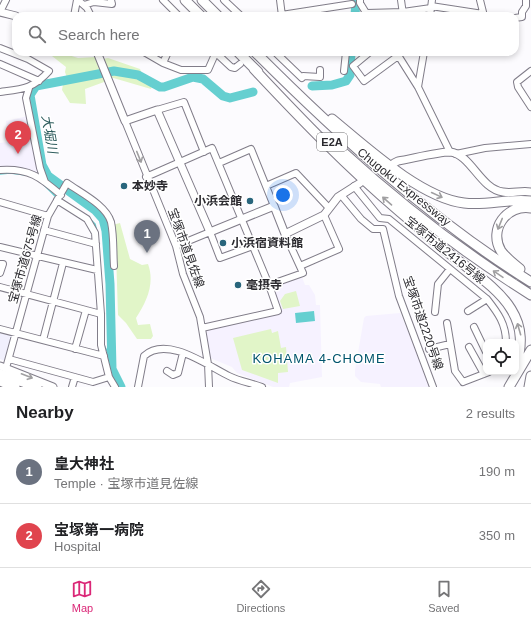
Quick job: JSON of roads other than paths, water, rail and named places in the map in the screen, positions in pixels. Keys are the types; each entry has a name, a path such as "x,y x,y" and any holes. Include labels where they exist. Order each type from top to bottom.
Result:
{"highway":[{"path":"185,0 198,12"},
{"path":"202,0 214,12"},
{"name":"Chugoku Expressway","path":"242,56 324,135 385,188 468,253 531,295"},
{"name":"Chugoku Expressway","path":"259,56 282,80 359,151 438,218 531,282"},
{"path":"254,68 328,146 373,189 483,280 505,301 516,317 521,333 521,347 519,355"},
{"path":"282,80 361,143 420,187 436,196 466,204 514,200 531,202"},
{"path":"531,208 522,208 509,212 503,218 497,232 497,239 501,251 507,258 531,277"},
{"path":"512,380 528,358 531,350"},
{"path":"2,369 37,387"},
{"path":"530,387 531,376"},
{"path":"0,381 15,387"}],"main road":[{"path":"0,12 12,15"},
{"path":"98,56 125,121 157,110 210,232 241,218 274,206 285,234 324,215 341,195 357,184"},
{"path":"394,164 403,160 453,153 463,159 490,186 503,192 522,190 531,192"},
{"path":"2,369 53,387"}],"street":[{"path":"0,12 6,0"},
{"path":"75,12 77,0 84,5 88,12"},
{"path":"84,5 94,2 112,4 111,0"},
{"path":"163,0 174,12"},
{"path":"224,0 236,12"},
{"path":"280,0 282,12"},
{"path":"360,0 366,12"},
{"path":"401,0 403,12"},
{"path":"479,0 482,12"},
{"path":"301,12 352,4"},
{"path":"519,17 522,17 522,12 528,4"},
{"path":"409,12 432,5 468,12"},
{"path":"0,48 12,53"},
{"path":"0,92 29,88 49,71 20,56"},
{"path":"151,56 181,70 208,70 213,56"},
{"path":"164,63 167,56"},
{"path":"219,56 231,68 235,68 240,64"},
{"path":"279,56 302,78 303,76 320,77 320,70"},
{"path":"344,71 346,56"},
{"path":"365,56 353,66 364,81 398,56"},
{"path":"400,56 453,153 485,148 531,144"},
{"path":"418,87 423,56"},
{"path":"0,64 39,81"},
{"path":"531,71 517,82 531,107"},
{"path":"29,88 26,98 40,168 45,182"},
{"path":"157,110 184,102 204,152"},
{"name":"宝塚市道見佐線","path":"125,121 146,177 176,246 202,328 208,364 209,386"},
{"path":"146,177 212,148 269,285 278,311 202,328"},
{"path":"219,163 251,149 274,206"},
{"path":"0,170 22,171 40,177 91,224 96,244 101,314 101,345 109,377 115,387"},
{"path":"266,186 296,173 329,208"},
{"name":"宝塚市道2416号線","path":"357,184 380,218 389,219 487,299 499,314 505,326 506,339"},
{"name":"宝塚市道675号線","path":"2,369 9,359 48,216 67,185 98,206 107,215 111,222 114,266"},
{"path":"341,195 361,219 373,229 383,229"},
{"path":"0,202 48,216"},
{"path":"300,266 339,249 324,215"},
{"name":"宝塚市道2220号線","path":"380,218 399,296 433,387"},
{"path":"44,230 96,244"},
{"path":"176,246 210,232 220,258 253,246"},
{"path":"269,285 303,273 285,234"},
{"path":"0,247 97,270"},
{"path":"42,340 54,302 63,263"},
{"path":"0,264 3,264 0,274"},
{"path":"434,312 438,284 450,269"},
{"path":"0,287 101,314"},
{"path":"468,311 487,299"},
{"path":"75,349 86,310"},
{"path":"446,323 455,371 462,384 483,374"},
{"path":"474,328 483,346"},
{"path":"0,329 104,356"},
{"path":"429,349 450,344"},
{"path":"469,347 483,368"},
{"path":"138,387 143,358 147,353 161,349 169,349 183,353 208,364 230,377 262,387"},
{"path":"167,371 173,375 178,373 183,353"},
{"path":"9,359 93,382 109,377"},
{"path":"72,387 75,377"}],"water":[{"path":"314,311 315,321 296,323 295,313"}],"waterway":[{"name":"大堀川","path":"355,12 356,0"},
{"name":"大堀川","path":"312,86 332,85 346,81 350,75 351,56"},
{"name":"大堀川","path":"121,387 112,369 110,284 106,231 103,219 95,210 48,176 42,165 30,95 36,86 114,71 138,75 160,87 193,77 203,79 223,96 230,98 253,92"},
{"path":"0,174 10,173 26,175"},
{"path":"42,183 56,197"},
{"path":"89,218 95,224 97,232"},
{"path":"104,313 104,345 110,357"}],"place":[{"name":"宝塚第一病院","path":"18,154"},
{"name":"本妙寺","path":"124,186"},
{"name":"小浜会館","path":"250,201"},
{"name":"小浜宿資料館","path":"223,243"},
{"name":"皇大神社","path":"147,253"},
{"name":"毫摂寺","path":"238,285"}],"district":[{"name":"KOHAMA 4-CHOME","path":"319,358"}]}
